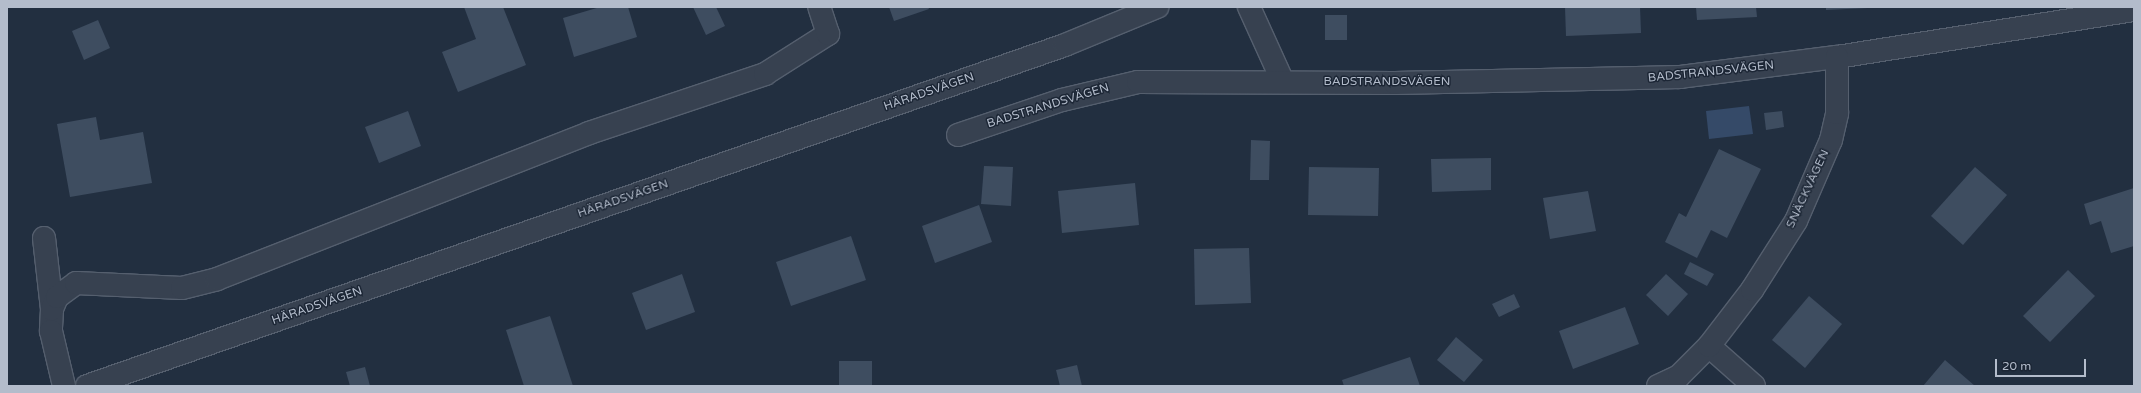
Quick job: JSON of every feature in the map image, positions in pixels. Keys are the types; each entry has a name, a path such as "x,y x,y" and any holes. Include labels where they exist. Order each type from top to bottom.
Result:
{"street":[{"path":"52,309 65,288 76,283 182,288 217,279 589,133 765,74 828,34 819,7"},
{"name":"HÄRADSVÄGEN","path":"87,386 1057,48 1157,7"},
{"path":"1249,7 1283,82"},
{"name":"BADSTRANDSVÄGEN","path":"958,135 1062,100 1138,82 1283,82 1680,77 1837,57 2134,10"},
{"name":"SNÄCKVÄGEN","path":"1658,386 1679,376 1709,346 1756,284 1796,221 1818,174 1836,113 1837,57"},
{"path":"44,238 52,309 50,331 64,386"},
{"path":"1709,346 1754,386"}],"water":[{"path":"1749,106 1753,134 1709,139 1706,111"}],"building":[{"path":"464,7 503,7 526,65 458,92 442,52 476,39"},
{"path":"600,7 628,7 637,37 574,57 563,18"},
{"path":"693,7 716,7 725,26 706,35"},
{"path":"889,7 928,7 929,9 894,21"},
{"path":"1565,7 1640,7 1641,33 1566,36"},
{"path":"1696,7 1756,7 1757,17 1697,20"},
{"path":"1826,7 1868,7 1868,8 1826,10"},
{"path":"1325,15 1347,15 1347,40 1325,40"},
{"path":"98,20 110,48 84,60 72,31"},
{"path":"408,111 421,146 379,163 365,127"},
{"path":"1782,111 1784,127 1766,130 1764,113"},
{"path":"96,117 100,140 143,132 152,183 70,197 57,124"},
{"path":"1251,140 1270,141 1269,180 1250,180"},
{"path":"1719,149 1761,169 1727,238 1711,230 1697,258 1665,242 1679,213 1686,217"},
{"path":"1491,158 1491,190 1432,192 1431,159"},
{"path":"984,166 1013,167 1011,206 981,204"},
{"path":"1309,167 1379,168 1378,216 1308,215"},
{"path":"1975,167 2007,195 1963,245 1931,216"},
{"path":"1135,183 1139,225 1062,233 1058,191"},
{"path":"2134,188 2134,246 2111,253 2101,221 2090,225 2084,204"},
{"path":"1588,191 1596,231 1550,239 1543,198"},
{"path":"979,205 992,242 935,263 922,226"},
{"path":"851,236 866,280 791,306 776,262"},
{"path":"1249,248 1251,303 1195,305 1194,249"},
{"path":"1690,262 1714,274 1707,286 1684,274"},
{"path":"2068,270 2095,296 2050,342 2023,316"},
{"path":"682,274 695,312 646,330 632,293"},
{"path":"1666,274 1688,294 1668,316 1646,295"},
{"path":"1514,294 1520,307 1499,317 1492,304"},
{"path":"1809,296 1842,324 1805,368 1772,340"},
{"path":"1625,307 1639,344 1573,369 1559,331"},
{"path":"550,316 573,386 524,386 506,330"},
{"path":"1456,337 1483,360 1464,382 1437,360"},
{"path":"1410,357 1420,386 1344,386 1342,380"},
{"path":"1945,360 1975,386 1923,386"},
{"path":"839,361 872,361 872,386 839,386"},
{"path":"1077,365 1082,386 1060,386 1056,370"},
{"path":"365,367 370,386 350,386 346,372"}]}
